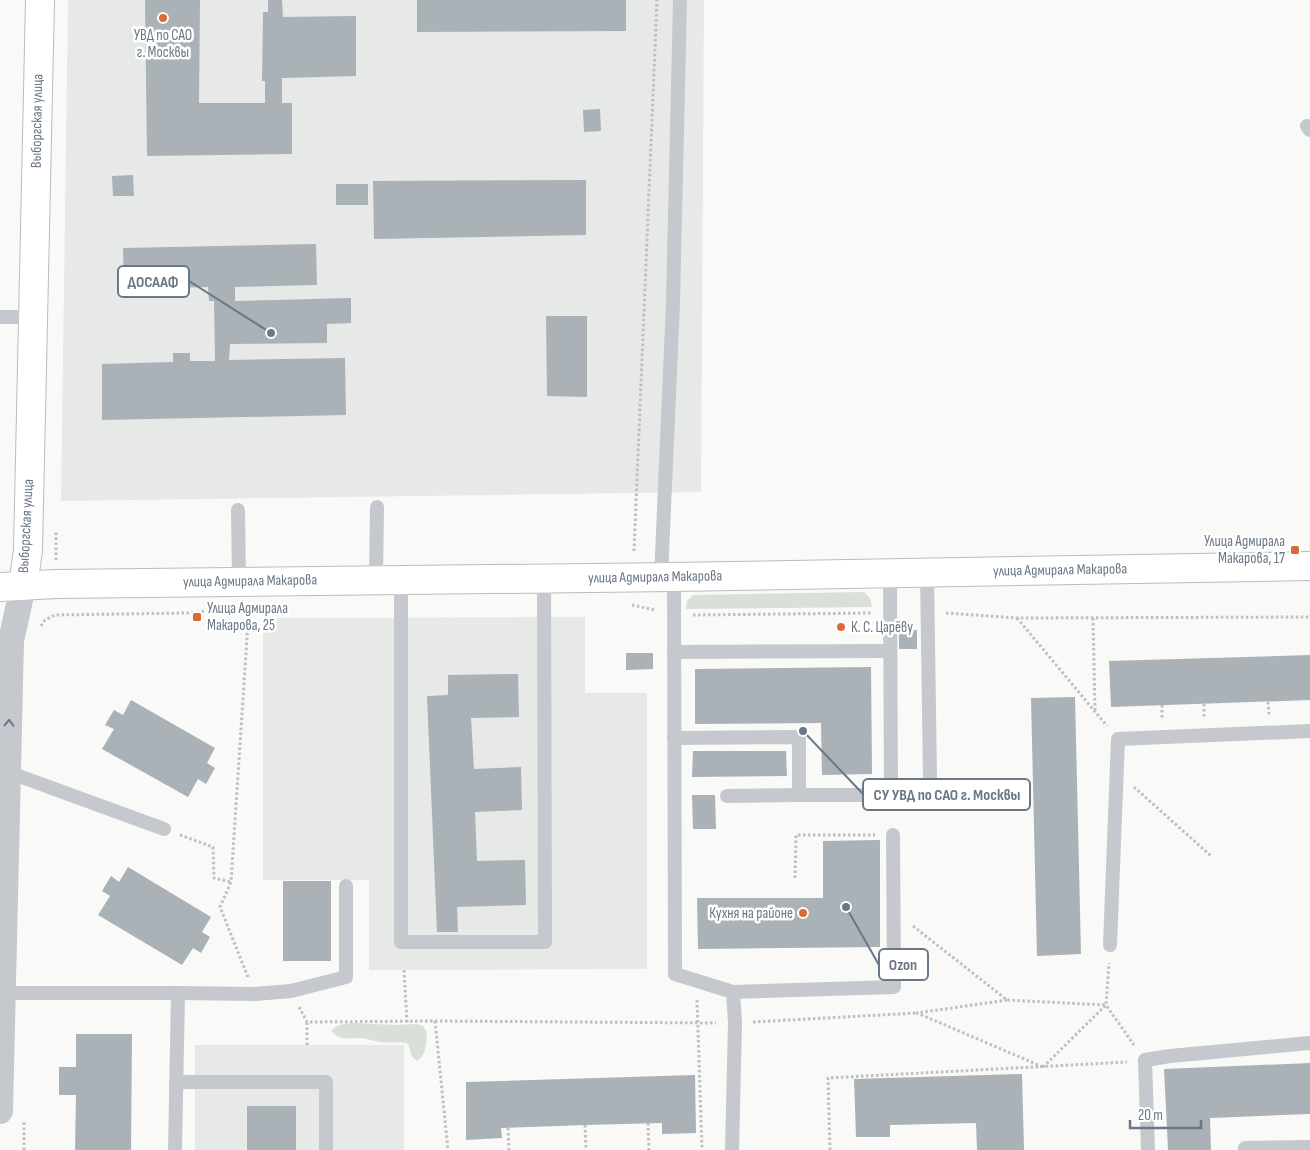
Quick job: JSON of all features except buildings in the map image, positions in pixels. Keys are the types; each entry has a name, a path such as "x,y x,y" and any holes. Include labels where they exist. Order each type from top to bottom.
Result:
{"street":[{"name":"Выборгская улица","path":"0,1111 11,587 28,550 40,0"},
{"name":"улица Адмирала Макарова","path":"11,587 56,584 667,577 1310,566"}],"lane":[{"path":"680,0 667,577 674,652 675,974 733,992 894,987 893,835"},
{"path":"0,317 33,317"},
{"path":"377,506 389,579 401,942 545,942 544,578"},
{"path":"238,510 239,582"},
{"path":"927,572 930,779"},
{"path":"727,796 891,795 890,573"},
{"path":"674,652 890,651"},
{"path":"1110,945 1118,739 1310,731"},
{"path":"674,738 799,737 799,795"},
{"path":"8,772 164,829"},
{"path":"3,993 254,994 291,991 346,977 346,886"},
{"path":"732,1150 735,1023 733,992"},
{"path":"175,1150 178,993"},
{"path":"1148,1150 1145,1060 1170,1056 1310,1044"},
{"path":"176,1082 326,1082 326,1150"},
{"path":"1245,1150 1245,1148 1310,1147"}],"path":[{"path":"634,605 657,0"},
{"path":"249,607 231,882 220,907 254,994"},
{"path":"1017,618 1118,739"},
{"path":"1093,618 1095,712"},
{"path":"1117,772 1211,856"},
{"path":"164,829 213,847 214,878 231,882"},
{"path":"795,878 796,835 893,835"},
{"path":"893,910 1007,1000"},
{"path":"1110,945 1106,1005 1145,1060"},
{"path":"404,970 407,1022"},
{"path":"696,982 702,1150"},
{"path":"291,991 307,1022 307,1045"},
{"path":"307,1022 407,1022 436,1020 735,1023 917,1013 1007,1000 1106,1005"},
{"path":"1043,1067 1106,1005"},
{"path":"917,1013 1043,1067"},
{"path":"436,1020 448,1150"},
{"path":"830,1150 828,1078 1145,1060"},
{"path":"648,1123 649,1150"},
{"path":"585,1125 586,1150"},
{"path":"508,1128 509,1150"}],"shaded area":[{"path":"68,0 704,0 701,492 61,501"},
{"path":"864,592 870,598 872,607 686,609 687,601 693,595"},
{"path":"585,617 585,693 647,693 647,969 369,970 369,880 263,880 263,618"},
{"path":"355,1023 416,1024 423,1026 427,1032 423,1055 417,1061 412,1057 408,1044 380,1042 361,1038 344,1038 331,1031 339,1025"},
{"path":"195,1045 404,1045 404,1150 195,1150"}],"place":[{"name":"УВД по САО г. Москвы","path":"163,18"},
{"name":"ДОСААФ","path":"271,333"},
{"name":"Улица Адмирала Макарова, 17","path":"1295,550"},
{"name":"Улица Адмирала Макарова, 25","path":"197,617"},
{"name":"К. С. Царёву","path":"841,627"},
{"name":"СУ УВД по САО г. Москвы","path":"803,731"},
{"name":"Ozon","path":"846,907"},
{"name":"Кухня на районе","path":"803,913"}]}
